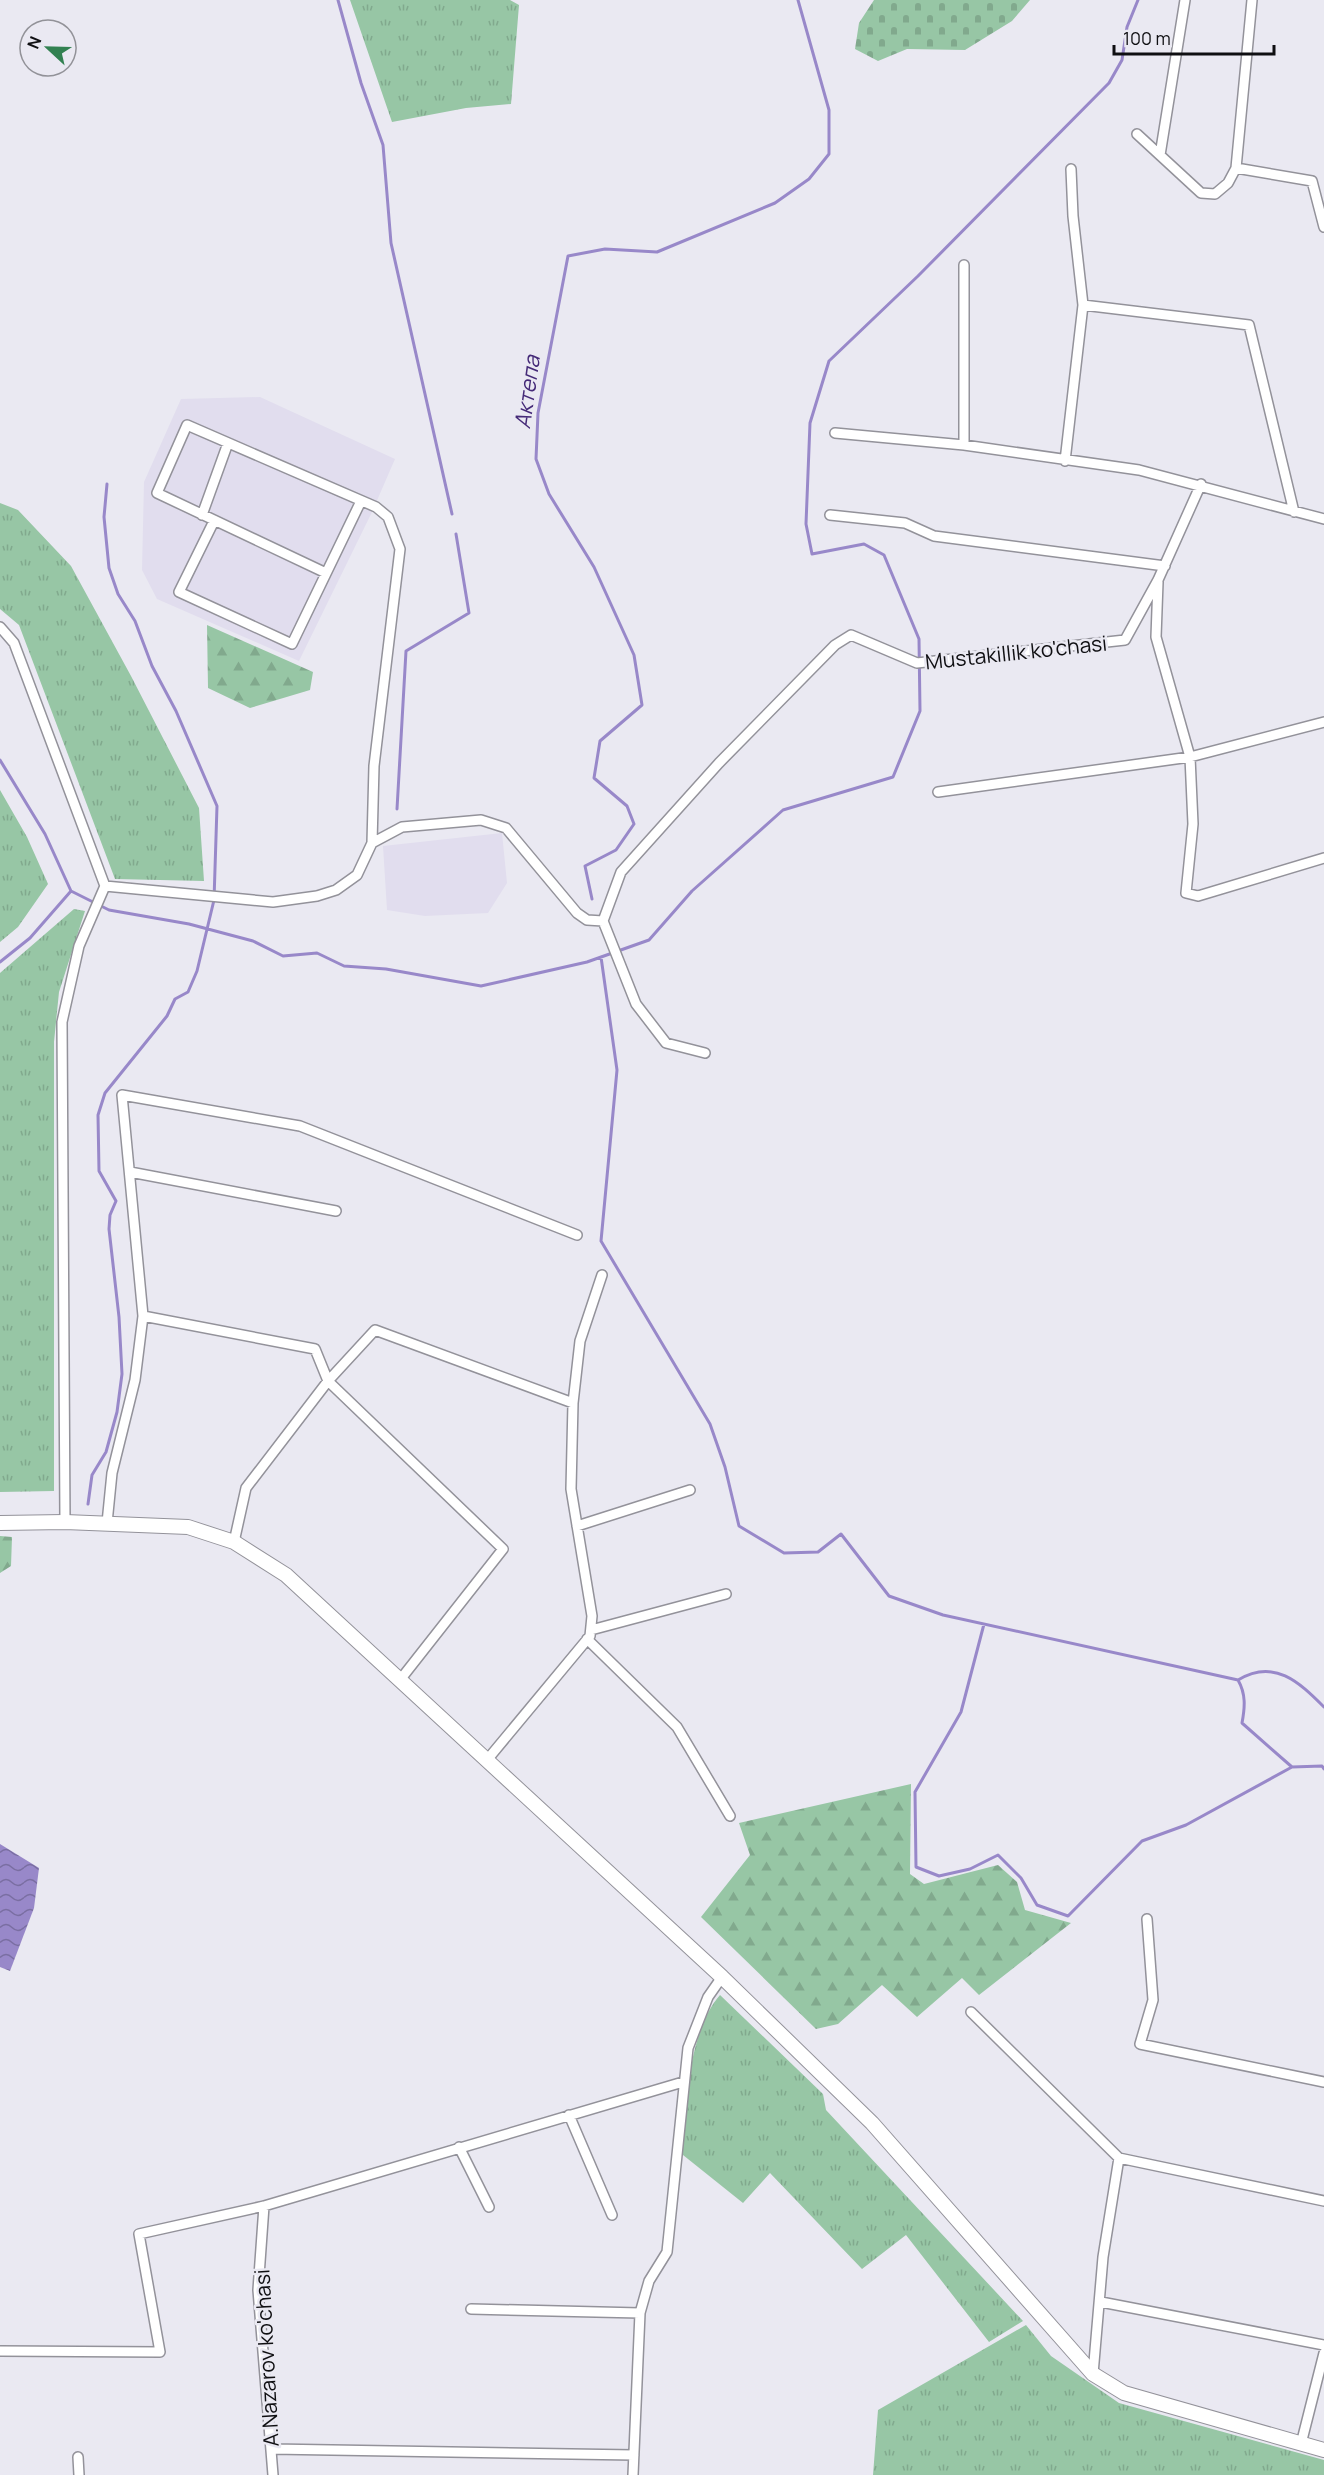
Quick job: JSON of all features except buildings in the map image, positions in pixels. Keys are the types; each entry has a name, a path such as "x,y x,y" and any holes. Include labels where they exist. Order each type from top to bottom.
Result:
{"main road":[{"path":"0,1523 65,1522 188,1527 234,1542 286,1575 722,1977 872,2123 1093,2374 1124,2393 1324,2450"}],"street":[{"path":"1160,155 1185,0"},
{"path":"1137,134 1201,193 1215,194 1228,183 1236,168 1252,0"},
{"path":"1236,168 1312,181 1324,227"},
{"path":"1065,461 1083,305 1073,216 1071,169"},
{"path":"964,265 964,445"},
{"path":"1083,305 1249,325 1294,512"},
{"path":"105,886 273,902 317,896 336,890 357,875 372,843 374,766 400,549 388,518 376,507 187,425 157,493 326,573"},
{"path":"836,433 964,445 1139,470 1201,484 1324,519"},
{"path":"202,515 228,443"},
{"name":"Mustakillik ko'chasi","path":"603,921 621,872 719,763 835,645 851,635 917,663 1125,640 1165,566 1201,484"},
{"path":"214,521 179,592 292,644 362,501"},
{"path":"830,515 905,523 933,536 1165,566"},
{"path":"1158,579 1156,637 1190,757 1193,824 1186,893 1198,896 1324,858"},
{"path":"0,627 14,643 105,886 79,946 62,1022 65,1522"},
{"path":"938,792 1190,757 1324,722"},
{"path":"372,843 402,827 481,820 506,828 577,913 586,920 603,921 636,1004 666,1043 705,1053"},
{"path":"107,1523 112,1473 135,1380 143,1316 122,1095 300,1126 578,1235"},
{"path":"130,1172 336,1211"},
{"path":"487,1761 589,1635 592,1616 571,1489 573,1403 580,1341 602,1275"},
{"path":"143,1316 315,1348 327,1381 503,1550 400,1680"},
{"path":"234,1542 246,1488 327,1381 375,1330 573,1403"},
{"path":"577,1526 690,1490"},
{"path":"589,1635 726,1594"},
{"path":"589,1635 677,1726 730,1816"},
{"path":"1147,1919 1153,2000 1140,2044 1324,2082"},
{"path":"633,2475 640,2313 649,2281 668,2252 688,2048 708,1997 722,1977"},
{"path":"971,2012 1119,2158 1324,2201"},
{"path":"0,2351 160,2352 139,2234 264,2206 683,2082"},
{"path":"568,2115 612,2215"},
{"path":"459,2147 489,2207"},
{"path":"1093,2374 1101,2302 1103,2257 1119,2158"},
{"name":"A.Nazarov ko'chasi","path":"264,2206 258,2290 273,2475"},
{"path":"1101,2302 1324,2345"},
{"path":"471,2309 640,2313"},
{"path":"1302,2444 1324,2354"},
{"path":"272,2449 634,2455"},
{"path":"78,2457 79,2475"}],"shaded area":[{"path":"260,397 395,459 372,512 299,661 157,599 142,570 144,482 181,399"},
{"path":"502,833 507,883 488,913 425,916 387,910 383,846"}],"green space":[{"path":"350,0 510,0 519,5 511,104 466,108 392,122"},
{"path":"874,0 1030,0 1012,21 965,50 907,49 878,61 855,49 859,23"},
{"path":"0,503 18,510 71,566 131,676 199,808 204,881 115,879 19,625 0,609"},
{"path":"207,625 313,672 310,690 250,708 208,688"},
{"path":"0,790 27,837 48,884 18,927 0,942"},
{"path":"74,909 85,911 59,992 54,1042 54,1491 0,1492 0,973"},
{"path":"0,1536 12,1537 11,1566 0,1573"},
{"path":"911,1784 910,1874 924,1884 998,1865 1017,1882 1025,1910 1071,1923 979,1995 962,1978 917,2017 882,1985 838,2024 816,2029 701,1917 750,1855 739,1823"},
{"path":"720,1995 823,2094 826,2110 1023,2321 989,2342 906,2235 862,2269 770,2173 743,2203 678,2151 695,2048 701,2028"},
{"path":"1026,2325 1051,2356 1119,2403 1324,2460 1324,2475 873,2475 878,2410"}],"water":[{"path":"0,1844 39,1868 34,1908 10,1971 0,1967"}],"waterway":[{"path":"338,0 361,83 383,145 391,243 452,514"},
{"name":"Актепа","path":"592,899 585,866 616,850 634,824 627,806 594,778 600,741 642,705 634,655 594,567 549,494 536,459 538,413 568,256 605,249 657,252 775,203 809,179 829,154 829,110 798,0"},
{"path":"71,891 109,910 189,924 253,941 283,956 317,953 344,966 386,969 481,986 587,962 649,940 692,891 783,810 893,777 920,711 919,639 884,555 864,544 812,554 806,524 810,423 829,361 918,276 1109,83 1122,60 1127,27 1138,0"},
{"path":"88,1504 92,1475 106,1452 117,1412 122,1374 119,1317 109,1229 110,1215 116,1201 99,1171 98,1115 105,1093 167,1016 175,999 188,992 197,971 214,900 217,806 176,711 152,666 135,621 118,594 109,568 104,517 107,484"},
{"path":"397,809 406,651 469,613 456,534"},
{"path":"0,760 45,834 71,891 30,938 0,962"},
{"path":"601,957 617,1070 601,1241 710,1424 725,1467 739,1526 784,1553 818,1552 841,1534 889,1596 943,1615 1238,1680 1263,1671 1274,1672 1295,1682 1324,1707"},
{"path":"984,1624 961,1712 915,1792 916,1867 939,1876 970,1869 998,1855 1021,1878 1037,1905 1068,1916 1142,1841 1186,1825 1292,1767 1322,1766 1324,1769"},
{"path":"1238,1680 1244,1701 1242,1723 1292,1767"}]}
